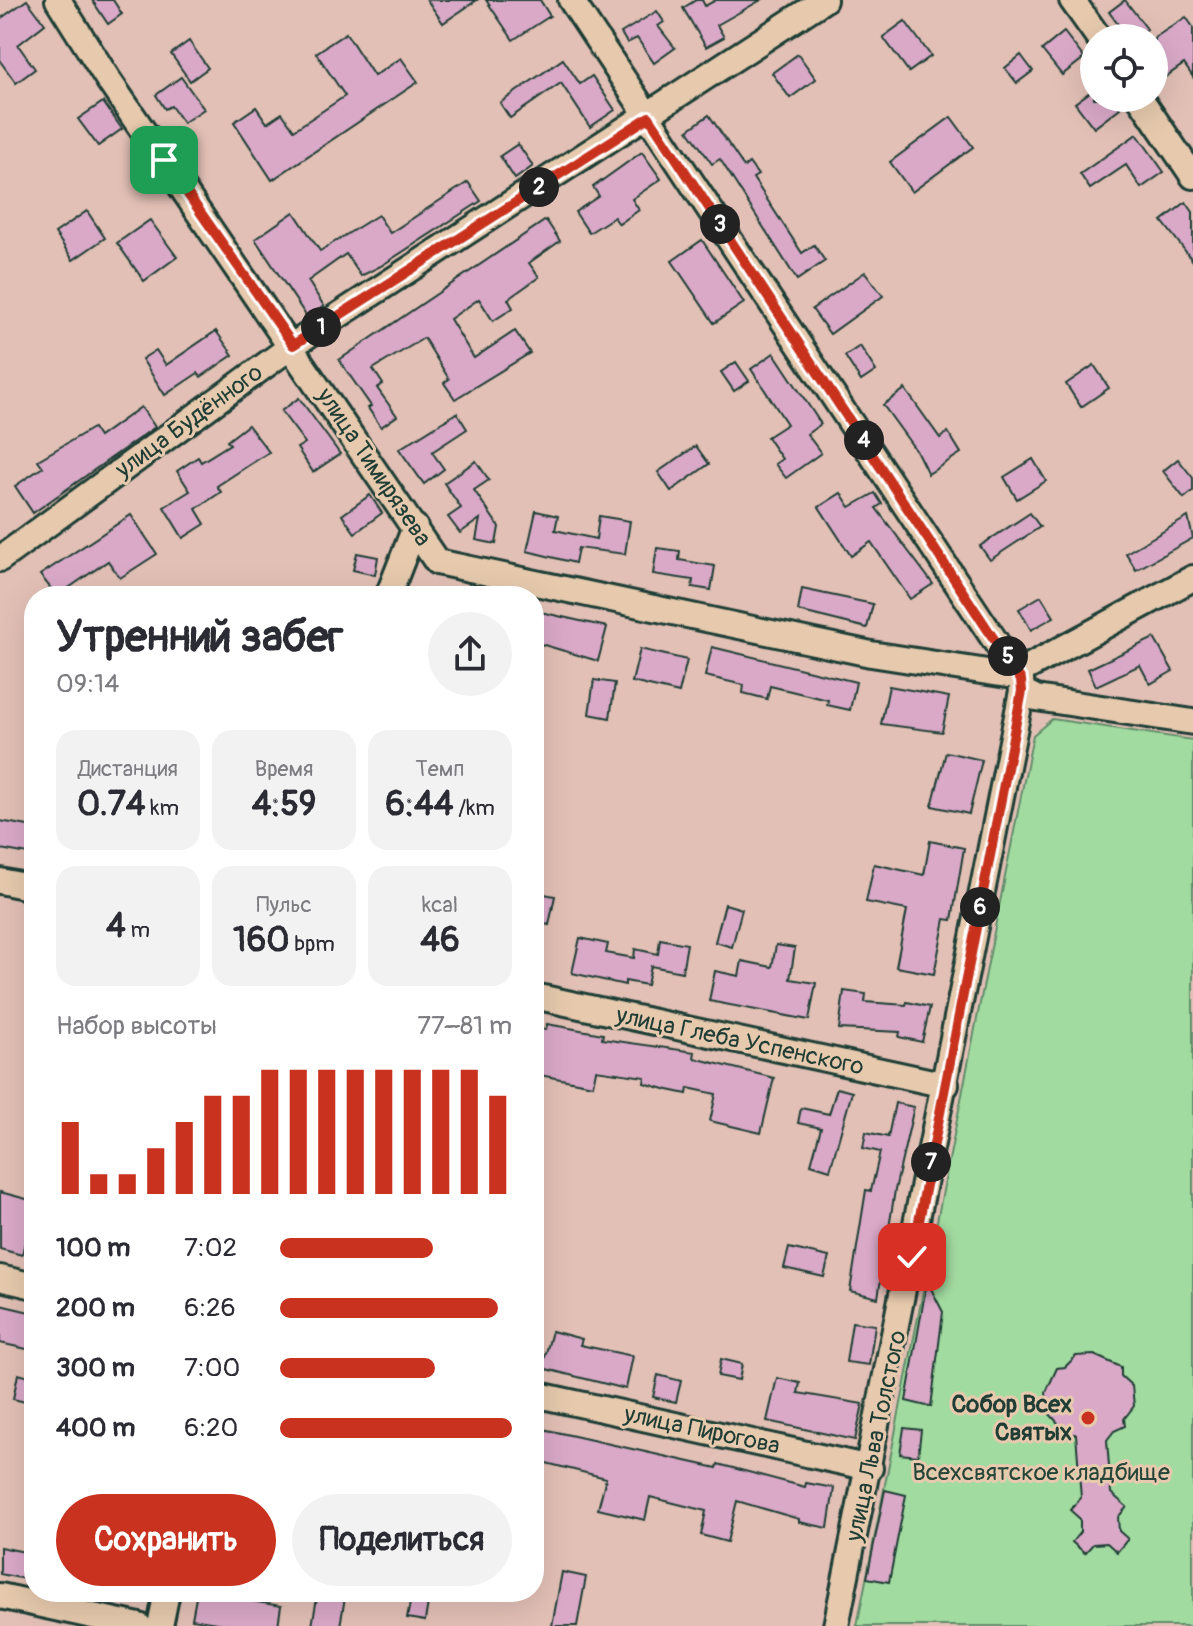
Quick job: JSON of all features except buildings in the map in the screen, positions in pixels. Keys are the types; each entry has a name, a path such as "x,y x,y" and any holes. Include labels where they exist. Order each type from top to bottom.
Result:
{"street":[{"name":"улица Тимирязева","path":"58,0 109,81 293,345 437,562 871,654 1007,675 1021,682 1036,698 1193,722"},
{"path":"571,0 1021,682 1193,578"},
{"name":"улица Будённого","path":"0,559 293,345 649,117 824,0"},
{"path":"1072,0 1089,24"},
{"path":"1150,112 1193,176"},
{"path":"392,586 415,527"},
{"name":"улица Льва Толстого","path":"836,1626 946,1085 1021,682"},
{"path":"0,881 24,886"},
{"name":"улица Глеба Успенского","path":"544,998 946,1085"},
{"path":"0,1278 24,1284"},
{"name":"улица Пирогова","path":"544,1396 870,1468"},
{"path":"0,1596 24,1601"},
{"path":"28,1602 139,1626"},
{"path":"160,1626 165,1602"}],"green space":[{"name":"Всехсвятское кладбище","path":"1052,719 1193,740 1193,1626 857,1626 1033,735"}],"place":[{"name":"Собор Всех Святых","path":"1088,1418"}],"route":[{"path":"164,160 293,345 649,117 1019,672 1021,680 1022,691 912,1257"}]}
